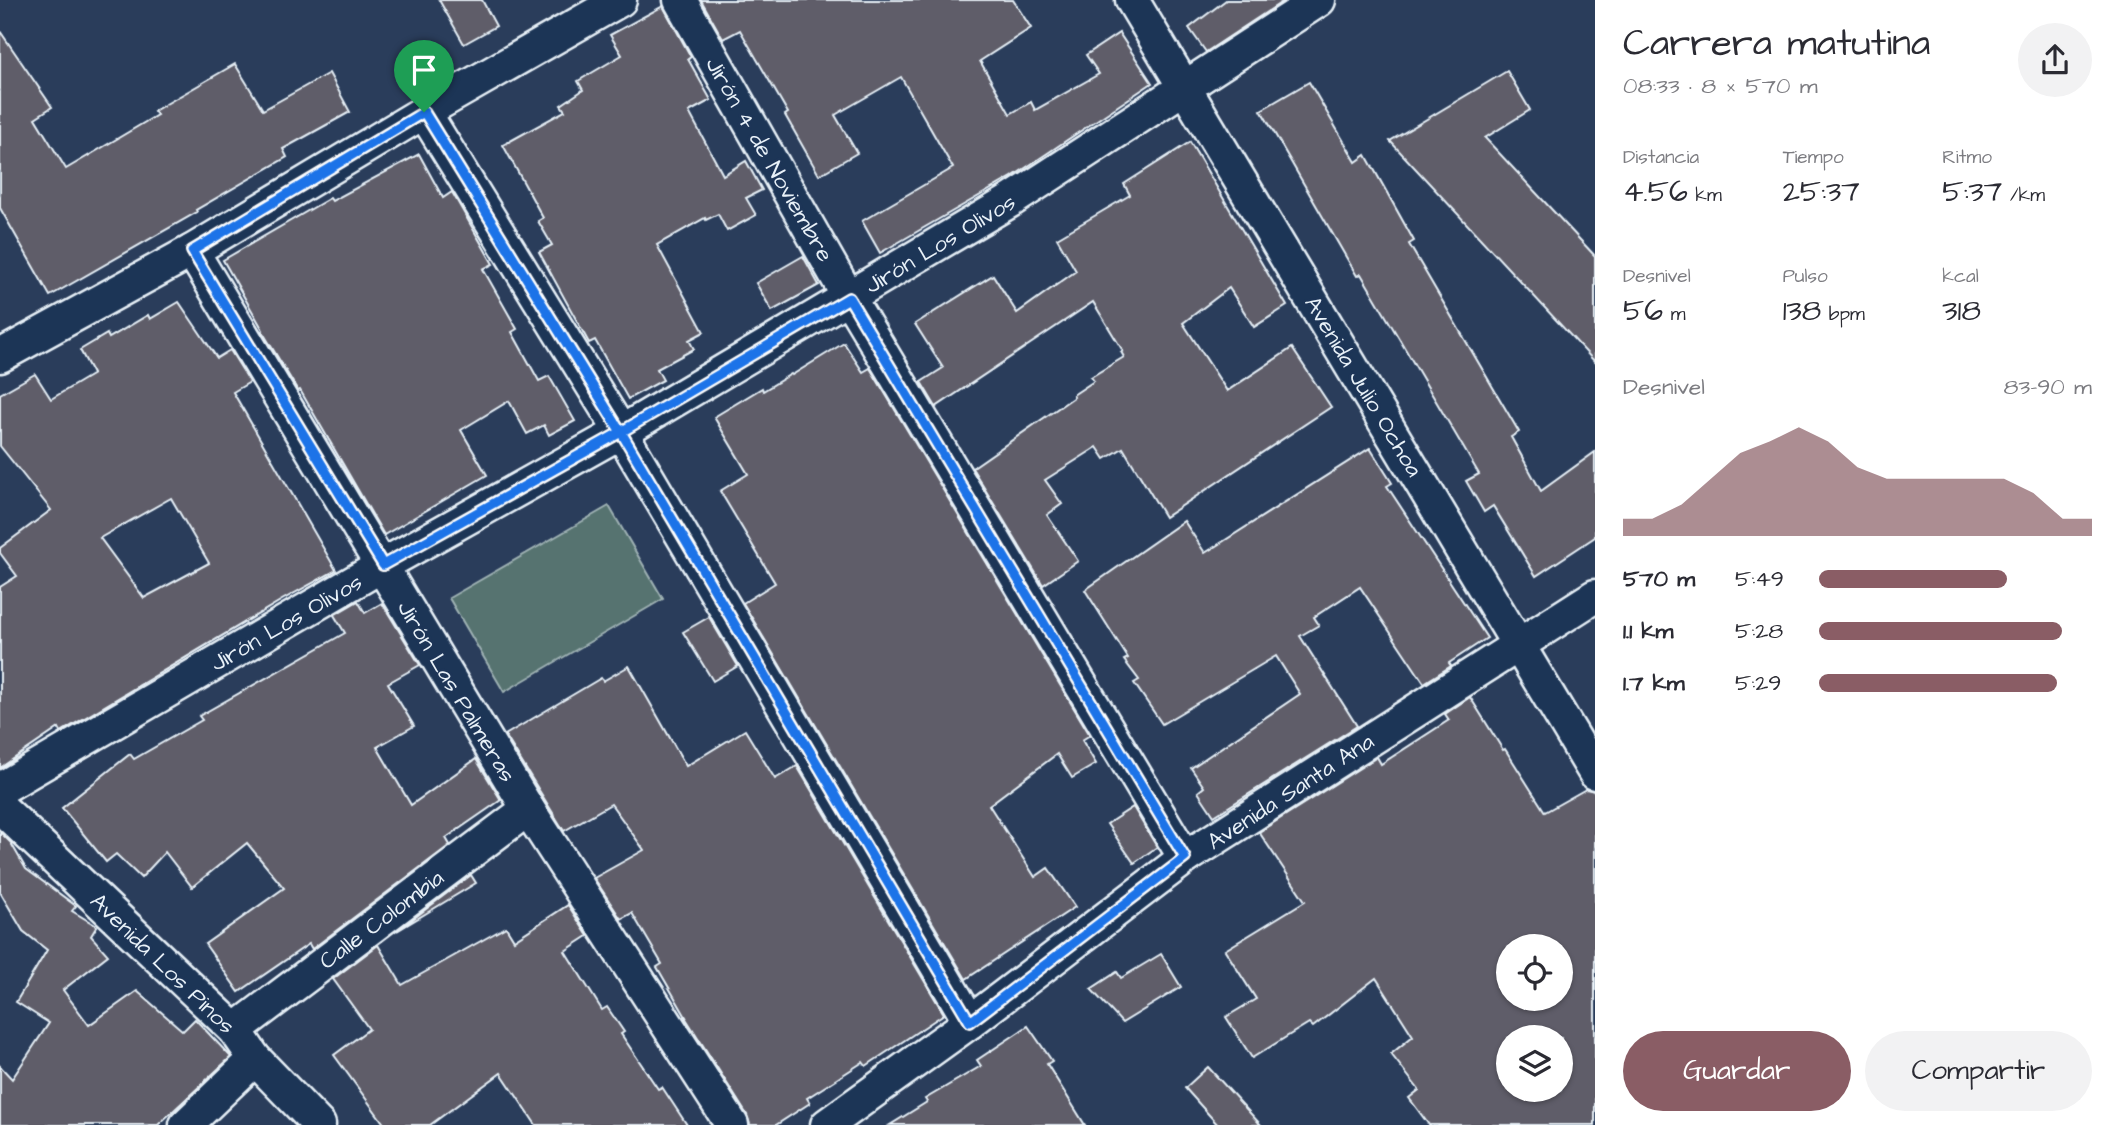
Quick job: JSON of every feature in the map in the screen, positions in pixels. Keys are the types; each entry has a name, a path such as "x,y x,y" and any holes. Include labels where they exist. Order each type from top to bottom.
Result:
{"street":[{"path":"0,356 192,251 424,112 620,0"},
{"name":"Jirón 4 de Noviembre","path":"680,0 849,298 1185,858"},
{"name":"Avenida Julio Ochoa","path":"1132,0 1595,773"},
{"name":"Jirón Los Olivos","path":"0,789 383,565 621,432 849,298 1010,201 1319,0"},
{"path":"424,112 621,432 970,1022"},
{"name":"Jirón Las Palmeras","path":"192,251 528,809 732,1125"},
{"name":"Avenida Santa Ana","path":"827,1125 970,1022 1185,858 1595,596"},
{"name":"Avenida Los Pinos","path":"0,807 235,1030 255,1059 319,1125"},
{"name":"Calle Colombia","path":"235,1030 528,809"},
{"path":"186,1125 255,1059"}],"green space":[{"path":"609,506 663,599 504,692 449,598"}],"building":[{"path":"439,0 482,0 496,26 464,44"},
{"path":"701,0 1013,0 1031,28 980,61 1010,114 1031,102 1035,110 1099,74 1086,55 1119,33 1152,83 1012,177 880,253 862,221 953,168 901,77 835,115 857,153 819,175 785,115 788,113 740,30 723,39"},
{"path":"1226,0 1285,0 1206,52 1189,28"},
{"path":"663,6 711,100 689,112 723,175 746,161 762,190 746,198 756,215 727,231 718,214 706,220 705,218 657,245 704,332 689,340 694,349 657,369 663,380 628,399 595,340 589,343 539,252 552,245 538,221 543,218 503,145 565,111 561,105 583,90 578,81 622,55 610,35"},
{"path":"0,31 52,107 35,118 66,169 157,115 154,111 235,64 263,110 329,73 350,112 283,149 287,157 50,296 0,208"},
{"path":"1507,71 1530,110 1485,138 1595,256 1595,362 1390,141"},
{"path":"1309,82 1356,162 1366,155 1414,241 1409,244 1519,432 1511,437 1541,491 1595,452 1595,537 1536,576 1493,506 1484,512 1466,481 1479,474 1361,274 1357,276 1261,110"},
{"path":"1190,142 1287,306 1254,327 1229,288 1183,323 1227,391 1292,348 1331,407 1165,517 1123,448 1105,459 1097,447 1045,480 1062,504 1047,515 1078,561 1043,585 972,468 1074,397 1073,395 1094,381 1091,377 1124,357 1121,352 1123,351 1093,302 936,407 921,382 943,368 915,324 993,275 1017,313 1076,271 1057,238 1130,195 1124,184"},
{"path":"419,154 443,198 452,192 493,264 483,269 517,329 512,332 539,381 549,376 575,421 549,435 544,425 527,434 509,401 461,430 487,475 384,535 300,390 298,391 262,331 223,260 330,198 332,201"},
{"path":"803,256 819,285 772,311 756,283"},
{"path":"179,302 217,358 230,350 250,382 233,392 336,570 61,732 59,728 0,768 0,587 17,576 0,553 0,548 51,510 0,446 0,394 35,374 51,399 93,374 80,350 107,334 109,338 148,315 150,319","holes":["171,498 209,563 144,598 100,538"]},
{"path":"844,343 863,372 870,368 1090,735 1082,740 1096,764 1072,778 1057,754 989,805 1035,877 1048,868 1075,907 966,979 743,603 775,583 720,491 748,474 714,417"},
{"path":"1370,448 1392,483 1387,486 1487,638 1424,683 1360,587 1314,617 1319,625 1300,636 1357,726 1214,816 1198,792 1204,787 1191,768 1300,694 1276,656 1162,724 1134,683 1139,680 1124,660 1128,658 1085,590 1184,521 1205,553"},
{"path":"358,601 365,613 382,603 420,665 388,683 414,726 377,747 411,805 476,759 501,800 446,838 450,845 312,949 309,944 239,992 205,944 284,888 247,843 192,887 165,852 141,878 116,854 106,862 62,808 130,754 134,759 202,720 199,716 345,633 334,615"},
{"path":"709,617 738,666 713,681 683,632"},
{"path":"629,666 686,766 745,730 775,779 797,766 944,1014 866,1066 863,1062 807,1098 810,1103 776,1125 750,1125 747,1115 657,967 662,964 632,913 621,919 594,878 644,850 611,804 564,831 505,735 601,678 603,681"},
{"path":"1470,697 1545,812 1586,789 1595,791 1595,1125 1429,1125 1409,1098 1419,1090 1391,1054 1413,1036 1376,978 1313,1027 1309,1023 1252,1058 1226,1017 1256,999 1225,950 1305,901 1259,832 1377,757 1381,764 1449,720 1445,714"},
{"path":"1133,807 1157,847 1134,863 1107,824"},
{"path":"0,832 11,843 26,869 76,906 72,911 97,926 91,936 108,955 63,990 89,1025 137,991 183,1031 195,1019 231,1057 158,1125 0,1125 0,1066 12,1079 49,1023 16,1002 47,950 23,931 0,892"},
{"path":"471,875 476,883 397,931"},
{"path":"568,905 588,936 565,951 602,1010 607,1007 624,1032 621,1034 658,1089 662,1087 687,1125 536,1125 501,1073 430,1125 385,1125 334,1055 369,1029 333,979 378,945 402,985 506,927 514,940"},
{"path":"1161,954 1181,987 1122,1023 1091,989 1117,972 1121,978"},
{"path":"1028,1026 1052,1061 1047,1064 1085,1125 890,1125 927,1102 925,1099 981,1066 977,1060"},
{"path":"1208,1067 1261,1125 1218,1125 1185,1088"}],"route":[{"path":"424,112 192,251 383,565 621,432 970,1022 1185,858 849,298 621,432 424,112"}]}
